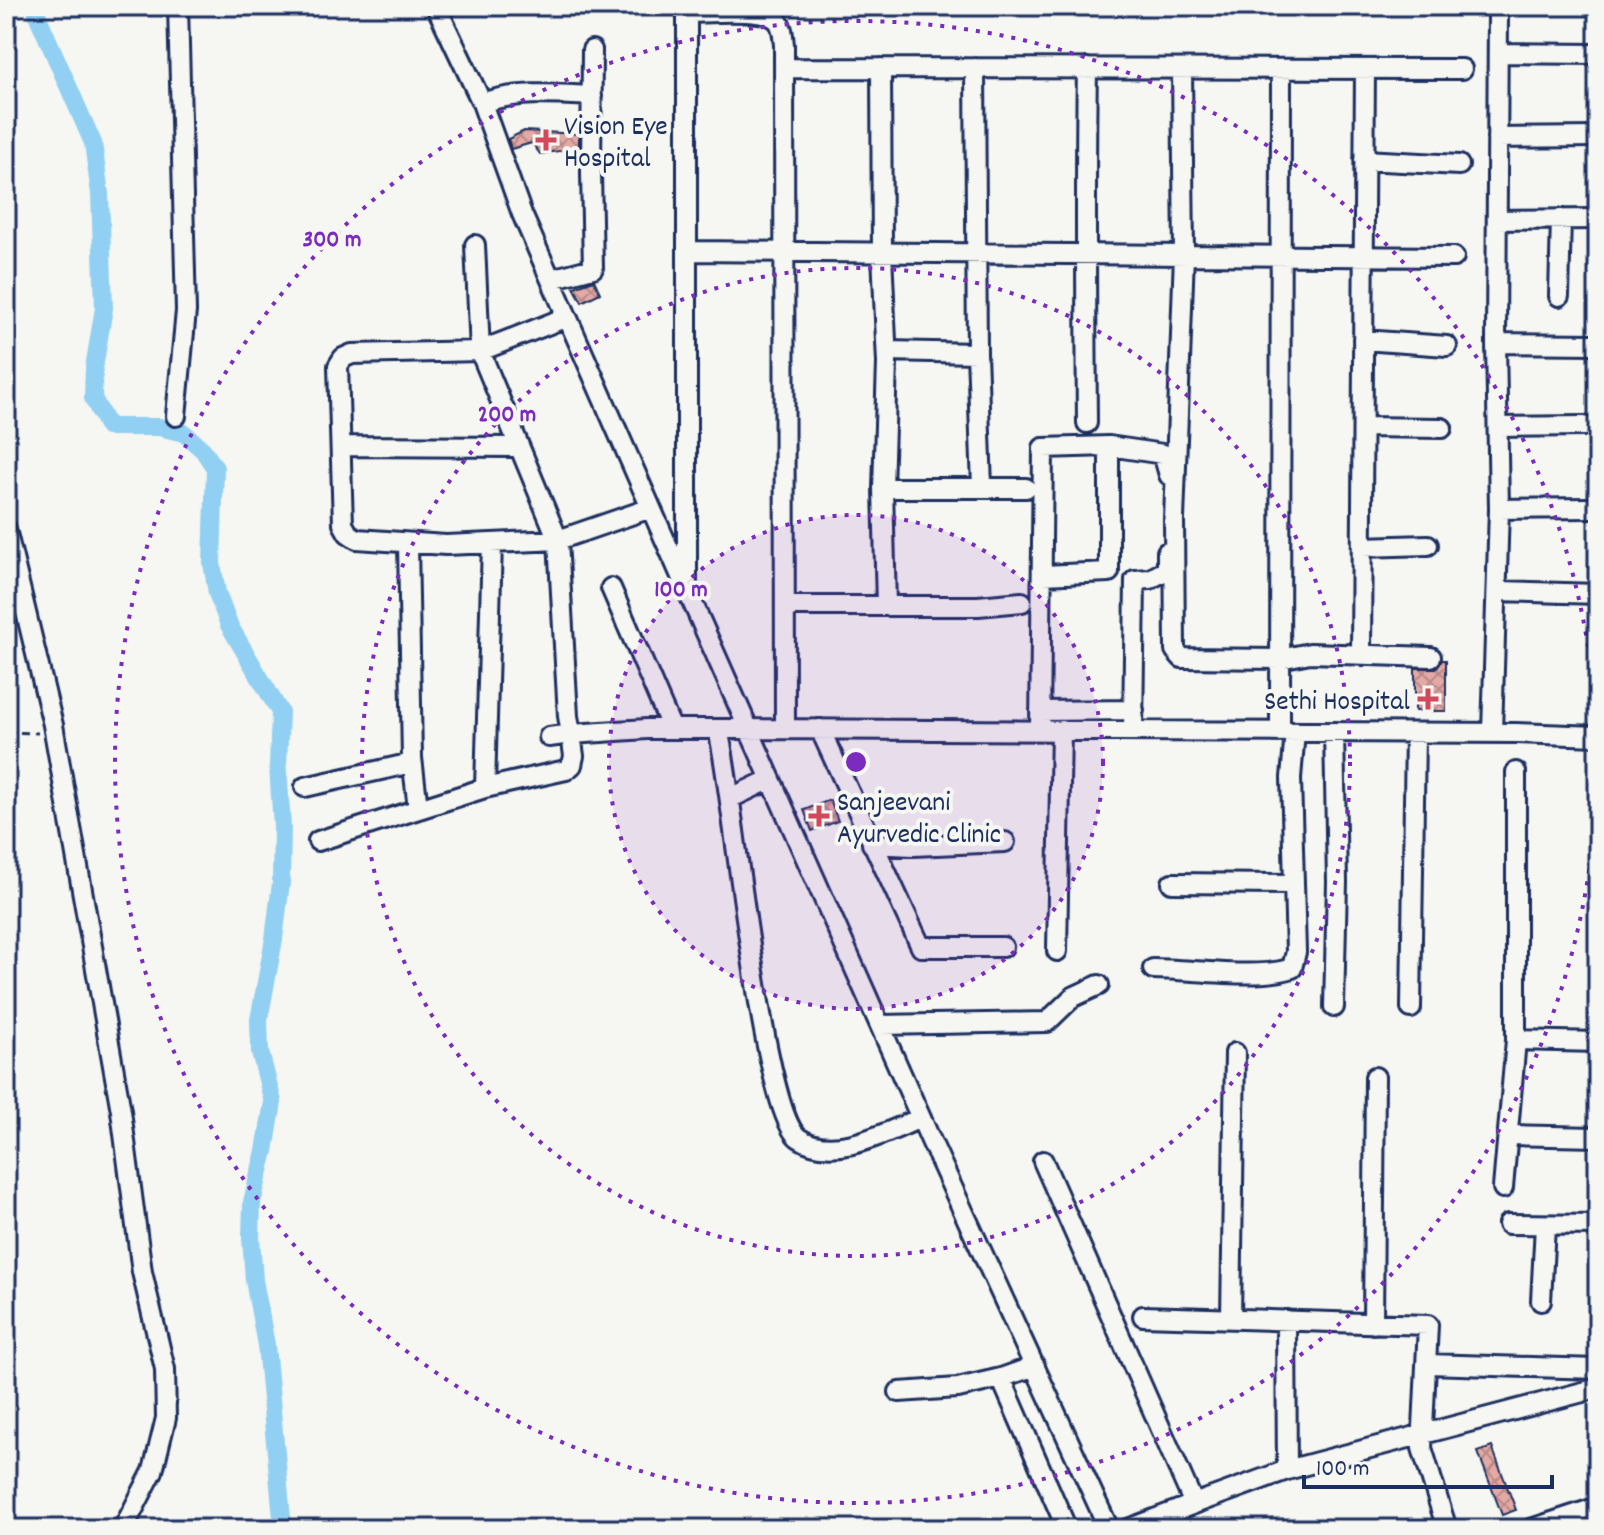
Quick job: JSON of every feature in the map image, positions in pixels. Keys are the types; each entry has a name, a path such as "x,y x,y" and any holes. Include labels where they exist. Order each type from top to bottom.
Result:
{"street":[{"path":"176,416 186,311 178,6"},
{"path":"436,6 482,103 522,214 687,590 921,1118 1109,1529"},
{"path":"687,590 687,10 756,13 777,20 781,28 785,68 785,729"},
{"path":"1492,732 1499,509 1496,343 1498,53 1507,11"},
{"path":"551,279 593,268 592,50"},
{"path":"1498,53 1598,54"},
{"path":"785,68 1462,69"},
{"path":"881,68 882,253 887,351 883,488 886,605"},
{"path":"975,68 977,353 982,487"},
{"path":"1087,68 1084,254 1087,423"},
{"path":"1182,69 1184,255 1174,519 1175,650 1182,658 1280,659 1310,653 1431,657"},
{"path":"1153,969 1255,973 1282,971 1292,968 1296,952 1291,778 1280,659 1281,69"},
{"path":"1361,655 1365,69"},
{"path":"482,103 502,96 592,96"},
{"path":"1497,138 1598,137"},
{"path":"1364,160 1459,165"},
{"path":"1559,296 1561,219"},
{"path":"1497,220 1598,219"},
{"path":"318,841 485,788 566,770 572,765 574,756 568,716 558,540 480,351 475,245"},
{"path":"688,251 1454,257"},
{"path":"567,317 480,351 352,354 343,358 338,366 343,524 348,533 357,539 408,544 558,540 651,508"},
{"path":"1363,340 1447,346"},
{"path":"1496,343 1598,344"},
{"path":"887,351 977,353"},
{"path":"1499,427 1584,426"},
{"path":"1363,427 1442,428"},
{"path":"341,446 519,447"},
{"path":"1109,446 1109,572"},
{"path":"1040,730 1043,448 1109,446 1163,454 1169,469 1167,570 1150,579 1135,580 1109,572 1043,575"},
{"path":"883,488 1026,488"},
{"path":"1499,509 1591,508"},
{"path":"6,529 55,734 121,1111 142,1272 165,1369 166,1418 153,1471 123,1529"},
{"path":"485,788 492,543"},
{"path":"408,544 412,763 418,808"},
{"path":"1362,547 1428,545"},
{"path":"1133,731 1135,580"},
{"path":"611,588 672,729"},
{"path":"1498,591 1598,594"},
{"path":"785,606 978,606 1022,602"},
{"path":"1040,709 1134,708"},
{"path":"549,737 672,729 1492,732 1598,736"},
{"path":"820,729 921,947 1003,947"},
{"path":"1057,951 1061,730"},
{"path":"1334,732 1337,882 1334,1007"},
{"path":"1411,1008 1415,733"},
{"path":"720,739 772,1077 786,1120 797,1137 811,1144 832,1147 855,1143 921,1118"},
{"path":"305,787 412,763"},
{"path":"1503,1188 1516,1040 1516,772"},
{"path":"731,798 771,779"},
{"path":"872,844 913,846 1005,842"},
{"path":"1172,883 1293,884"},
{"path":"880,1025 1047,1022 1073,997 1099,985"},
{"path":"1516,1040 1598,1042"},
{"path":"1231,1318 1235,1053"},
{"path":"1373,1324 1375,1077"},
{"path":"1507,1135 1598,1137"},
{"path":"1043,1161 1194,1504"},
{"path":"1508,1224 1598,1225"},
{"path":"1541,1301 1545,1225"},
{"path":"1143,1316 1428,1325 1422,1448 1447,1529"},
{"path":"1286,1320 1287,1470"},
{"path":"1427,1364 1598,1369"},
{"path":"899,1392 958,1388 1035,1366"},
{"path":"1001,1378 1067,1529"},
{"path":"1128,1529 1287,1470 1598,1388"},
{"path":"1531,1529 1598,1507"}],"path":[{"path":"6,732 55,734"}],"building":[{"path":"524,131 579,134 579,148 540,154 532,143 511,149 508,139"},
{"path":"594,280 600,293 582,302 574,287"},
{"path":"1442,660 1446,660 1446,711 1415,711 1415,668 1436,668"},
{"path":"830,800 838,821 812,831 804,810"},
{"path":"1492,1447 1516,1510 1502,1515 1478,1452"}],"waterway":[{"path":"36,6 93,143 100,194 104,308 94,368 93,398 108,427 159,427 184,433 203,450 215,468 212,563 217,593 229,625 280,712 281,883 259,1020 260,1052 273,1102 252,1202 251,1238 254,1280 266,1345 283,1529"}],"place":[{"name":"Vision Eye Hospital","path":"546,140"},
{"name":"Sethi Hospital","path":"1428,699"},
{"name":"Sanjeevani Ayurvedic Clinic","path":"819,816"}]}
